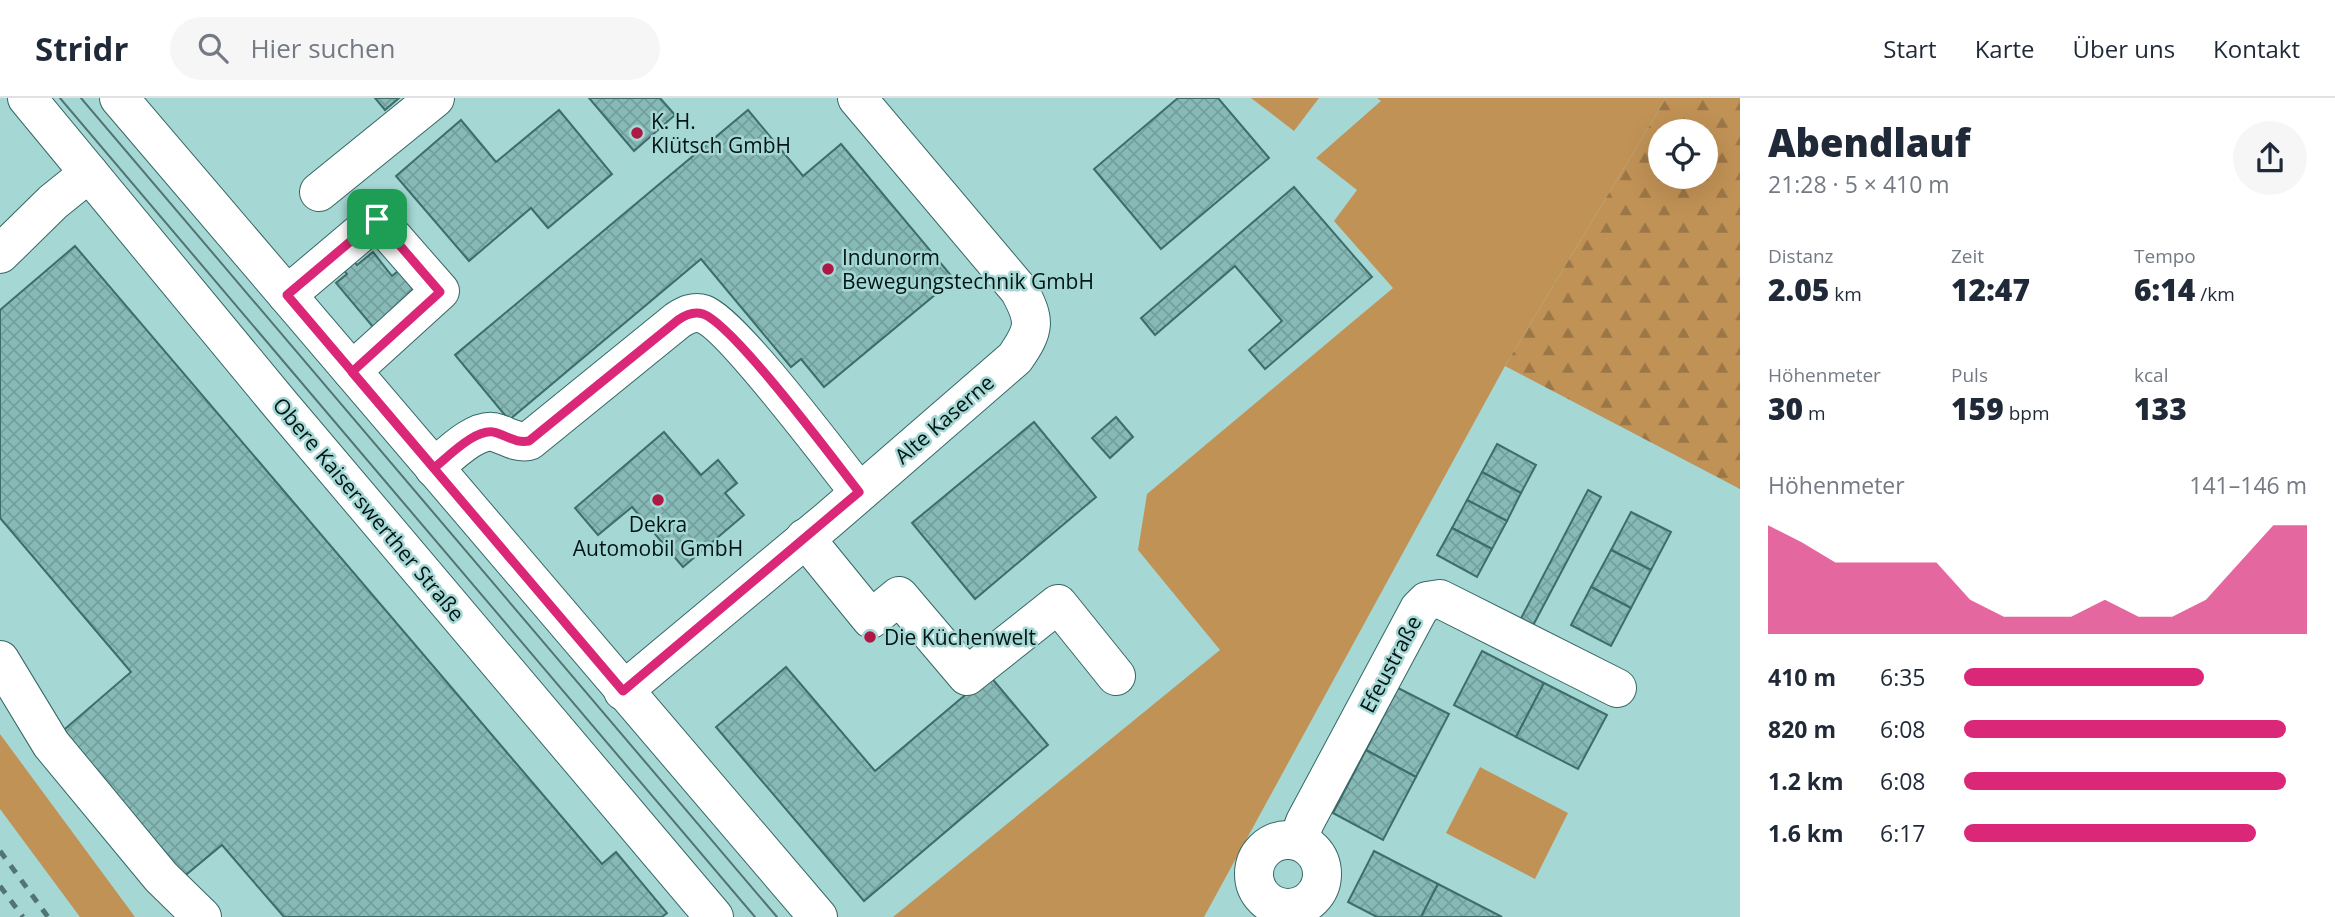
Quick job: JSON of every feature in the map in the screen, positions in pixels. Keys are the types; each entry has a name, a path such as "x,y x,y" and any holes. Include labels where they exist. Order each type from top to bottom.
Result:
{"street":[{"name":"Obere Kaiserswerther Straße","path":"27,98 289,415 713,917"},
{"path":"119,98 818,917"},
{"path":"319,192 435,98"},
{"name":"Alte Kaserne","path":"623,691 1015,358 1029,337 1031,312 1019,290 873,104"},
{"path":"0,254 53,202 89,173"},
{"path":"287,295 377,219 440,292 352,372"},
{"path":"434,468 481,432 494,431 514,441 529,441 678,320 689,314 700,313 718,324 745,352 859,492"},
{"path":"806,538 872,620 899,596 967,676 1058,604 1116,676"},
{"name":"Efeustraße","path":"1298,841 1305,822 1419,609 1427,601 1440,600 1617,688"},
{"path":"0,660 51,744 161,877 202,917"},
{"path":"1298,841 1316,854 1322,875 1312,910 1274,905 1265,899 1255,879 1259,857 1266,849 1276,842 1298,841"}],"green space":[{"path":"1251,98 1319,98 1294,131"},
{"path":"1377,98 1666,98 1653,119 1648,119 1648,128 1505,366 1204,917 893,917 1220,650 1138,550 1147,494 1393,288 1334,221 1357,190 1316,158 1381,101"},
{"path":"1666,98 1740,98 1740,489 1505,366 1648,128 1648,189 1718,189 1718,119 1653,119"},
{"path":"0,734 135,917 80,917 0,809"},
{"path":"1480,767 1568,813 1535,879 1446,833"}],"building":[{"path":"375,98 399,98 385,110"},
{"name":"K. H. Klütsch GmbH","path":"589,98 660,98 675,115 634,151"},
{"path":"1178,98 1218,98 1269,158 1161,249 1094,169"},
{"path":"559,110 612,174 548,228 531,208 469,261 396,176 461,120 496,162"},
{"name":"Indunorm Bewegungstechnik GmbH","path":"748,110 803,176 841,144 954,279 824,387 801,359 791,367 701,259 509,420 455,355"},
{"path":"1294,187 1372,277 1265,369 1249,350 1282,321 1235,266 1155,335 1141,318"},
{"path":"75,246 602,864 616,852 667,913 662,917 284,917 222,845 182,878 59,734 131,672 0,518 0,310"},
{"path":"373,252 392,276 403,267 418,285 408,294 415,303 379,334 336,283 347,274 342,268 353,260 357,265"},
{"path":"1116,417 1133,437 1110,458 1092,438"},
{"path":"1034,422 1096,497 975,599 912,523"},
{"name":"Dekra Automobil GmbH","path":"664,432 701,475 718,460 737,483 725,493 744,515 683,567 632,507 598,535 575,508"},
{"path":"1497,444 1536,465 1521,493 1482,472"},
{"path":"1482,472 1521,493 1507,521 1467,500"},
{"path":"1588,490 1601,497 1529,633 1517,626"},
{"path":"1467,500 1507,521 1492,549 1452,528"},
{"path":"1631,512 1671,532 1651,570 1611,550"},
{"path":"1452,528 1492,549 1477,577 1437,555"},
{"path":"1611,550 1651,570 1631,608 1591,587"},
{"path":"1591,587 1631,608 1611,646 1571,625"},
{"path":"1482,651 1544,683 1516,737 1454,705"},
{"path":"786,667 875,771 989,675 1048,745 864,901 716,727"},
{"path":"1544,683 1607,715 1578,769 1516,737"},
{"path":"1398,688 1449,714 1416,777 1366,750"},
{"path":"1366,750 1416,777 1383,840 1333,813"},
{"path":"1374,851 1438,884 1421,917 1377,917 1348,902"},
{"path":"1438,884 1502,917 1421,917"}],"tram line":[{"path":"60,98 755,917"},
{"path":"81,98 777,917"}],"railway":[{"path":"0,851 48,917"},
{"path":"0,886 23,917"}],"place":[{"name":"K. H. Klütsch GmbH","path":"637,133"},
{"name":"Indunorm Bewegungstechnik GmbH","path":"828,269"},
{"name":"Dekra Automobil GmbH","path":"658,500"},
{"name":"Die Küchenwelt","path":"870,637"}],"route":[{"path":"377,219 287,295 434,468 481,432 494,431 514,441 529,441 678,320 689,314 700,313 718,324 745,352 859,492 623,691 352,372 440,292 377,219"}]}
